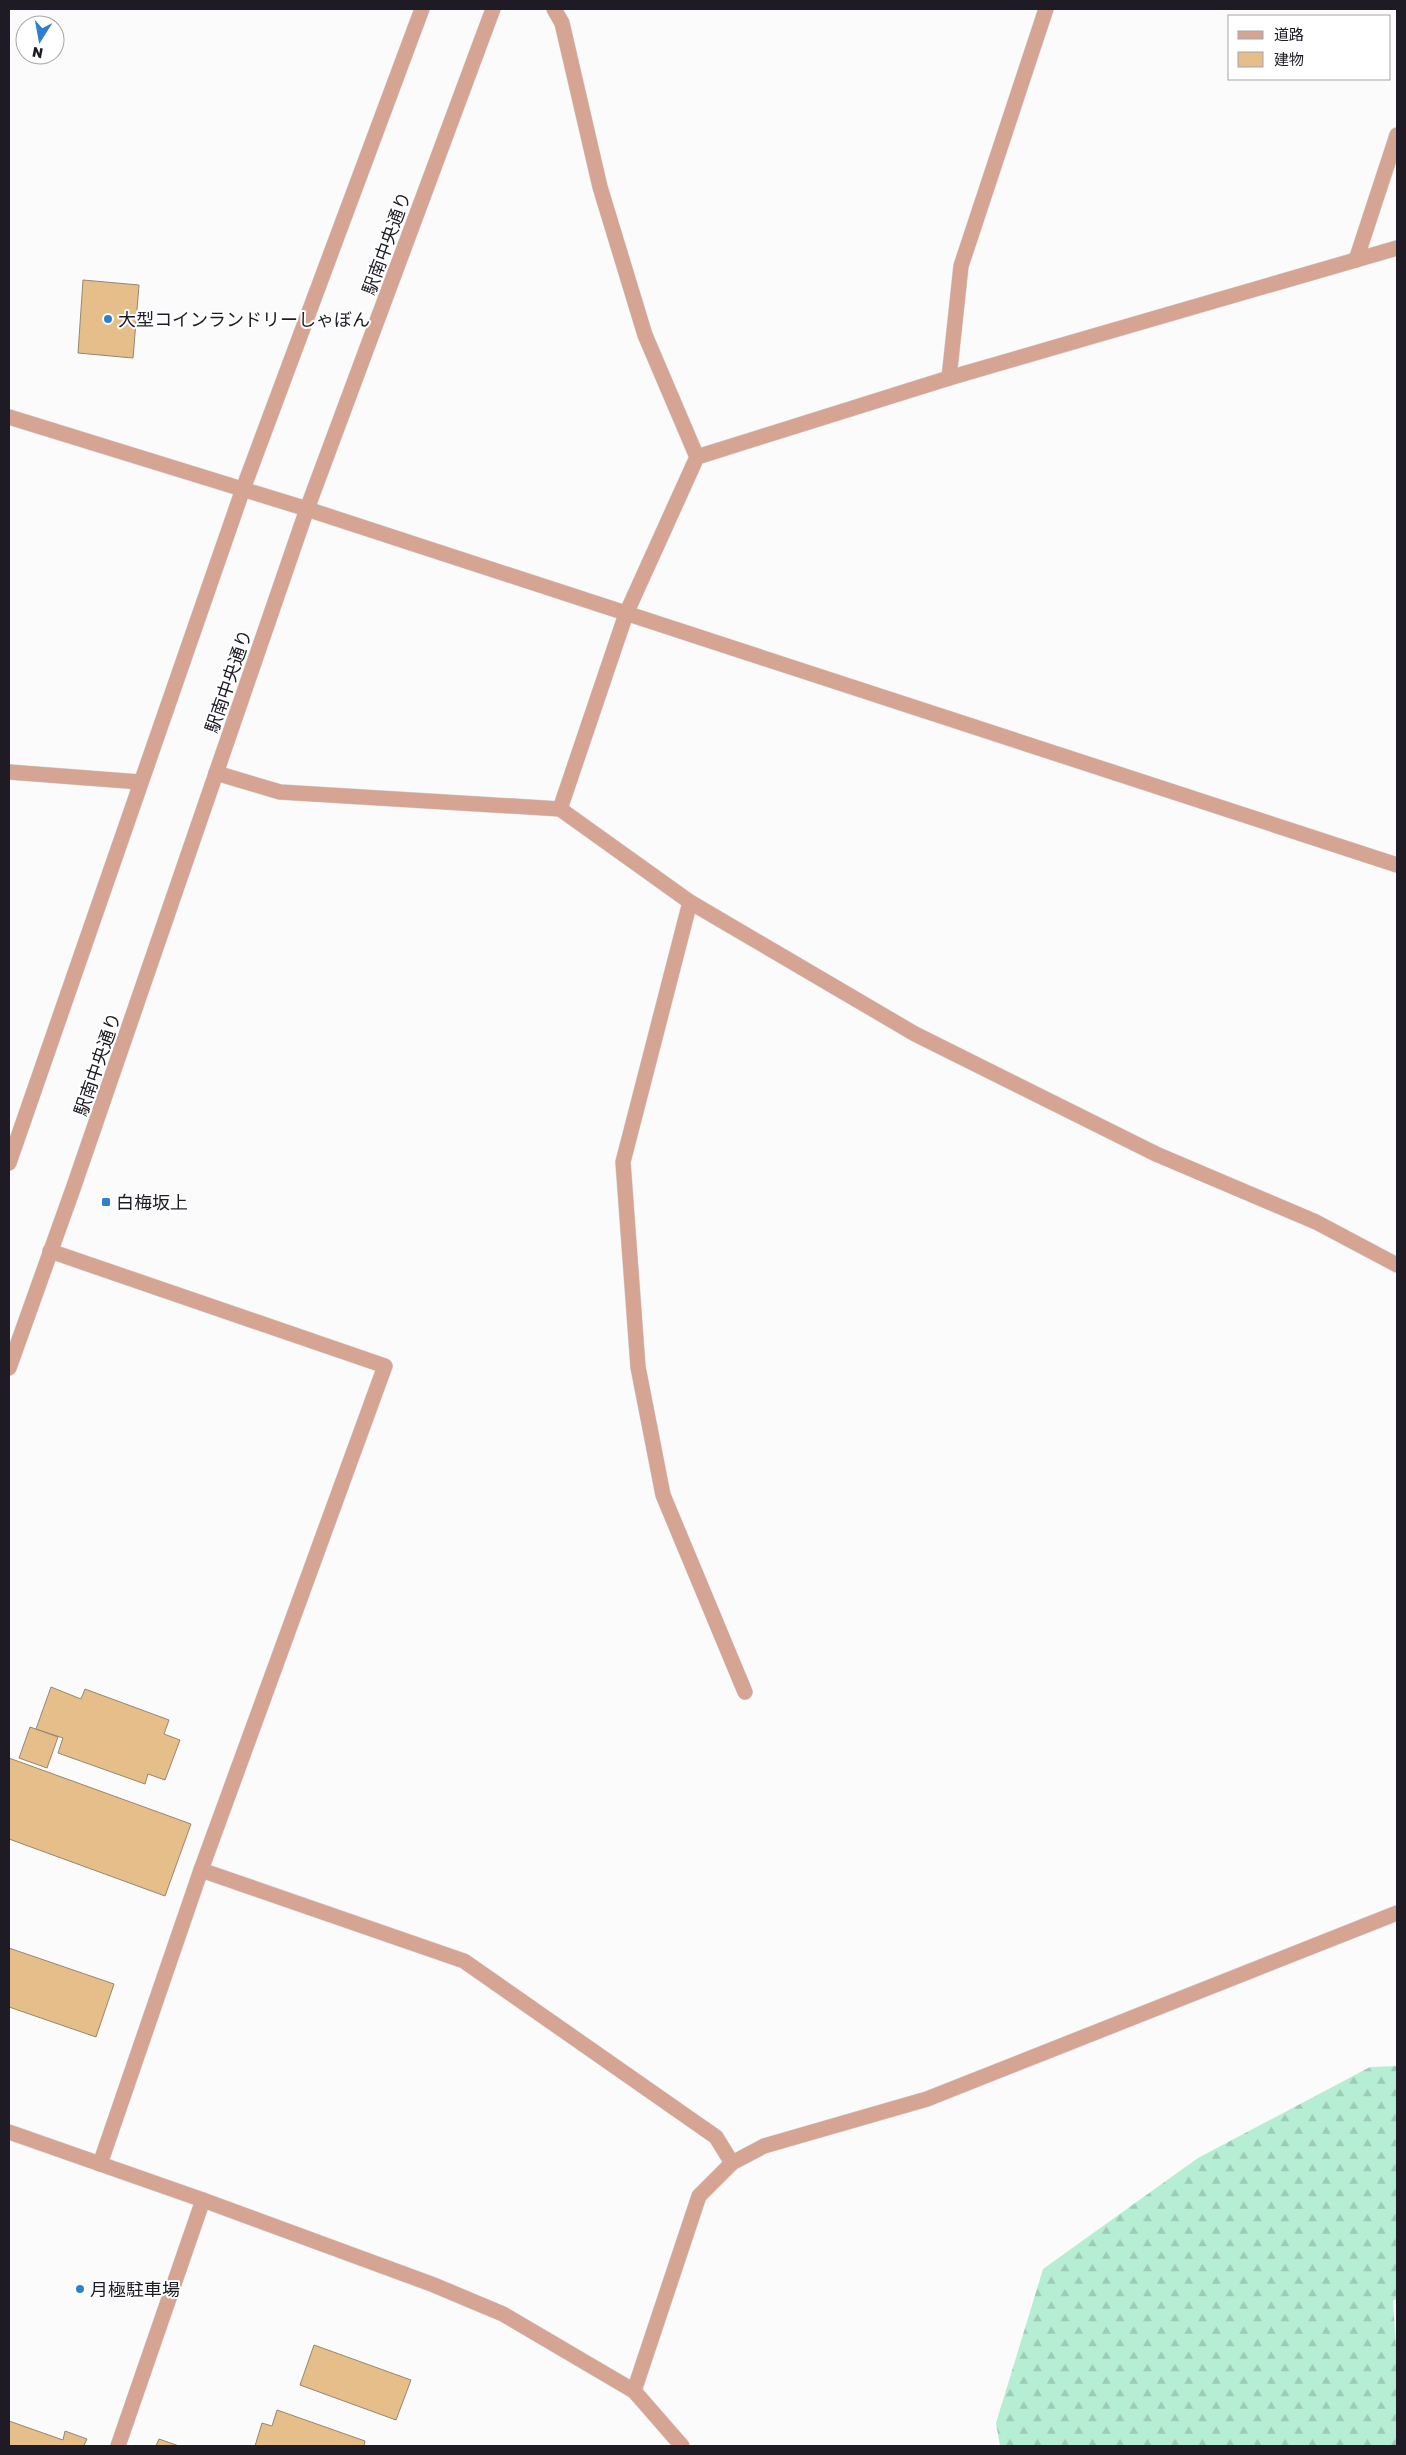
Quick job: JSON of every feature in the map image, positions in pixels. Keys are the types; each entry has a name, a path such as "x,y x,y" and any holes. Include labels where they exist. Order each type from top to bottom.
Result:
{"street":[{"path":"9,1163 243,489 422,9"},
{"name":"駅南中央通り","path":"9,1368 308,509 493,9"},
{"path":"554,9 562,23 600,187 645,335 697,457 626,614 560,809"},
{"path":"949,378 961,266 1046,9"},
{"path":"1356,260 1397,135"},
{"path":"697,457 949,378 1397,248"},
{"path":"9,417 308,509 1397,865"},
{"path":"9,772 140,782"},
{"path":"216,773 280,792 560,809 690,902 915,1034 1156,1154 1316,1222 1397,1265"},
{"path":"690,902 623,1162 638,1367 663,1495 745,1692"},
{"path":"50,1251 385,1366 201,1870 100,2164"},
{"path":"201,1870 464,1961 716,2137 732,2163"},
{"path":"634,2391 699,2196 732,2163 764,2146 926,2099 1397,1913"},
{"path":"9,2132 203,2200 434,2285 503,2314 634,2391 682,2446"},
{"path":"118,2446 203,2200"}],"green space":[{"path":"1397,2066 1397,2298 1393,2301 1397,2363 1397,2446 1000,2446 996,2423 1043,2269 1198,2158 1370,2067"}],"building":[{"name":"大型コインランドリーしゃぼん","path":"83,280 139,285 133,358 78,353"},
{"path":"51,1687 81,1699 85,1689 169,1720 164,1734 180,1740 165,1780 148,1774 145,1784 58,1753 63,1738 36,1729"},
{"path":"30,1727 58,1737 47,1768 19,1758"},
{"path":"9,1758 191,1824 165,1896 9,1839"},
{"path":"9,1948 114,1984 96,2037 9,2007"},
{"path":"314,2345 411,2380 396,2420 300,2385"},
{"path":"277,2410 365,2441 364,2446 255,2446 262,2423 272,2426"},
{"path":"9,2421 63,2440 65,2431 87,2439 84,2445 88,2446 9,2446"},
{"path":"159,2439 179,2446 156,2446"}],"place":[{"name":"大型コインランドリーしゃぼん","path":"108,319"},
{"name":"白梅坂上","path":"106,1202"},
{"name":"月極駐車場","path":"80,2289"}]}
